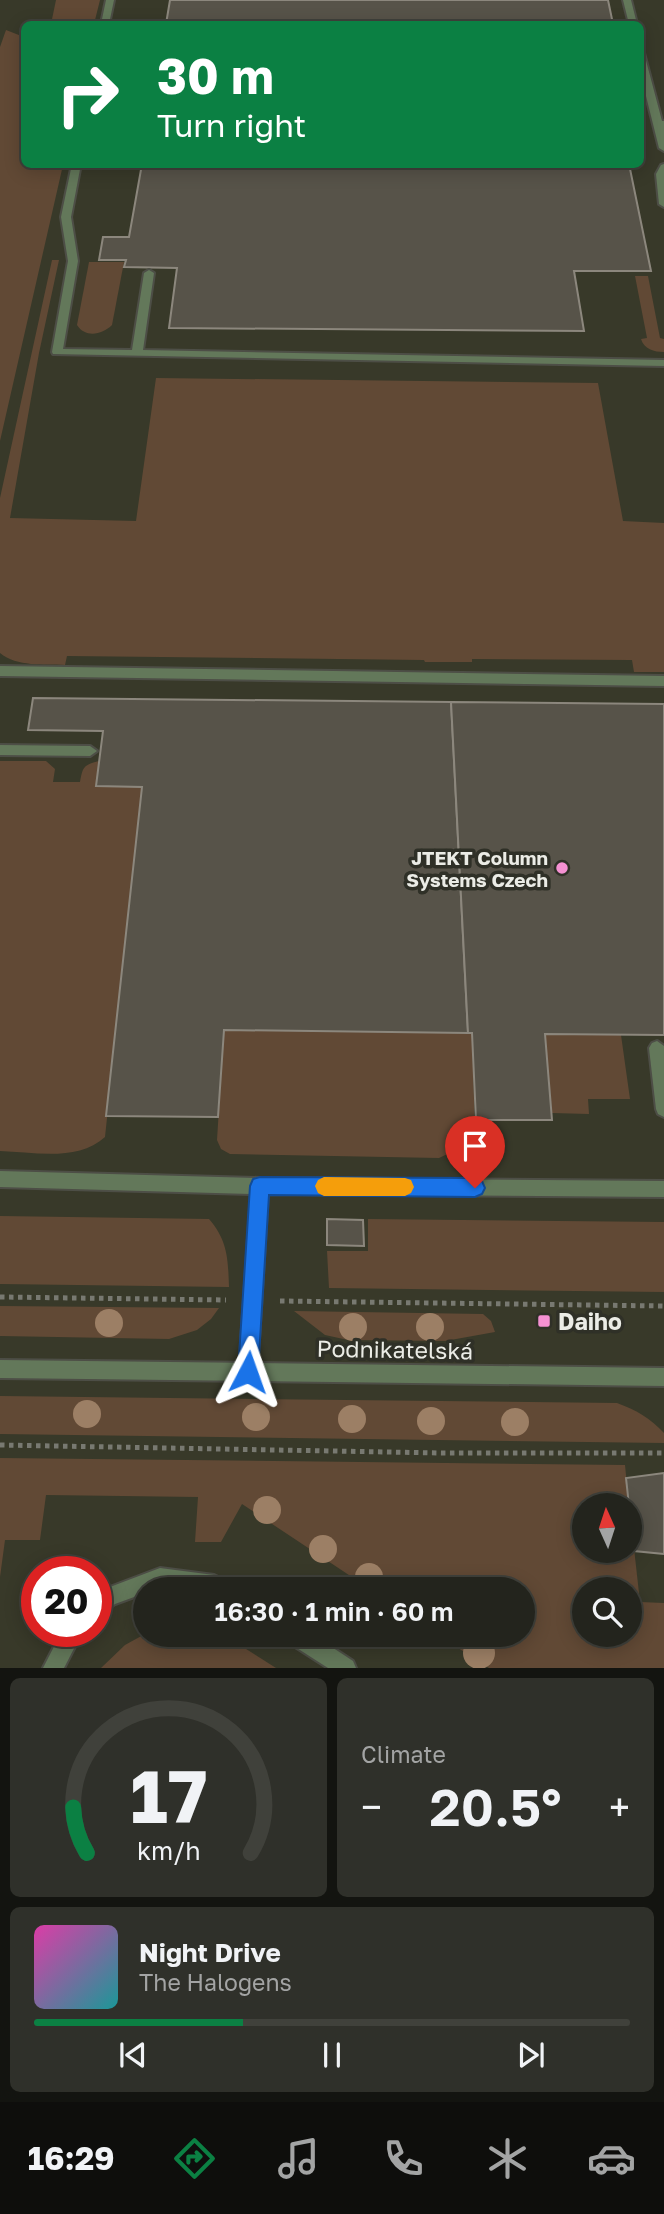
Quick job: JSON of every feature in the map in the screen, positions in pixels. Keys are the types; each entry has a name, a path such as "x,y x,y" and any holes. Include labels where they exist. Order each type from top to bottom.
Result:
{"street":[{"path":"106,21 110,0"},
{"path":"627,0 632,21"},
{"path":"644,67 661,124 664,148"},
{"path":"664,167 661,174 664,204"},
{"path":"76,168 66,218 73,261 57,352 664,363"},
{"path":"137,354 149,273"},
{"path":"0,671 664,681"},
{"path":"0,750 90,751"},
{"path":"657,1048 664,1109"},
{"path":"0,1180 260,1186 664,1189"},
{"path":"248,1372 260,1186"},
{"name":"Podnikatelská","path":"0,1369 664,1377"},
{"path":"112,1596 133,1588"},
{"path":"53,1668 64,1647"},
{"path":"313,1647 346,1668"}],"path":[{"path":"0,1297 664,1306"},
{"path":"0,1445 442,1453 664,1453"}],"shaded area":[{"path":"0,0 664,0 664,1668 0,1668"},
{"path":"56,0 100,0 95,21 52,21"},
{"path":"6,30 21,36 21,168 62,168 0,441 0,47"},
{"path":"52,260 59,260 39,353 10,518 136,521 156,378 598,383 623,521 664,523 664,672 634,672 632,660 472,659 472,662 425,662 67,656 65,665 22,663 0,653 0,498"},
{"path":"89,262 124,262 112,325 94,334 84,332 77,325"},
{"path":"635,276 648,276 660,338 664,339 664,352 650,349 641,339 647,338"},
{"path":"0,761 46,761 55,769 53,782 80,782 85,767 99,761 142,787 105,1137 94,1145 69,1153 0,1151"},
{"path":"224,1030 472,1033 475,1135 458,1149 439,1158 230,1154 221,1149 217,1140"},
{"path":"545,1034 621,1035 630,1099 588,1099 589,1114 552,1113"},
{"path":"0,1216 209,1219 223,1243 229,1287 0,1284"},
{"path":"368,1219 664,1222 664,1292 329,1288 327,1251 368,1251"},
{"path":"0,1306 219,1308 211,1319 197,1330 169,1339 0,1336"},
{"path":"294,1311 483,1314 491,1321 495,1332 445,1341 348,1340 325,1335"},
{"path":"0,1396 617,1403 653,1423 664,1433 664,1443 0,1434"},
{"path":"0,1458 625,1465 628,1493 572,1493 572,1563 636,1563 637,1577 572,1577 572,1647 642,1647 642,1602 664,1603 664,1668 489,1668 457,1647 535,1647 535,1577 352,1577 242,1504 221,1542 195,1542 198,1497 46,1495 40,1540 5,1540 0,1577"},
{"path":"133,1641 133,1647 243,1647 276,1668 101,1668"}],"building":[{"path":"170,0 608,0 612,21 166,21"},
{"path":"141,168 630,168 651,271 574,271 584,331 169,328 177,268 124,267 126,260 99,260 103,237 129,237"},
{"path":"33,698 451,702 468,1033 224,1030 218,1117 106,1116 142,787 96,786 103,731 28,730"},
{"name":"JTEKT Column Systems Czech","path":"451,702 664,704 664,1035 545,1034 552,1120 476,1120 472,1033 468,1033"},
{"path":"327,1219 363,1220 364,1246 327,1245"},
{"path":"664,1473 664,1554 642,1552 642,1493 628,1493 626,1478"}],"slow traffic":[{"path":"324,1186 405,1187"}],"place":[{"name":"JTEKT Column Systems Czech","path":"562,868"},
{"name":"Daiho","path":"544,1321"}],"route":[{"path":"248,1372 260,1186 475,1188"}]}
